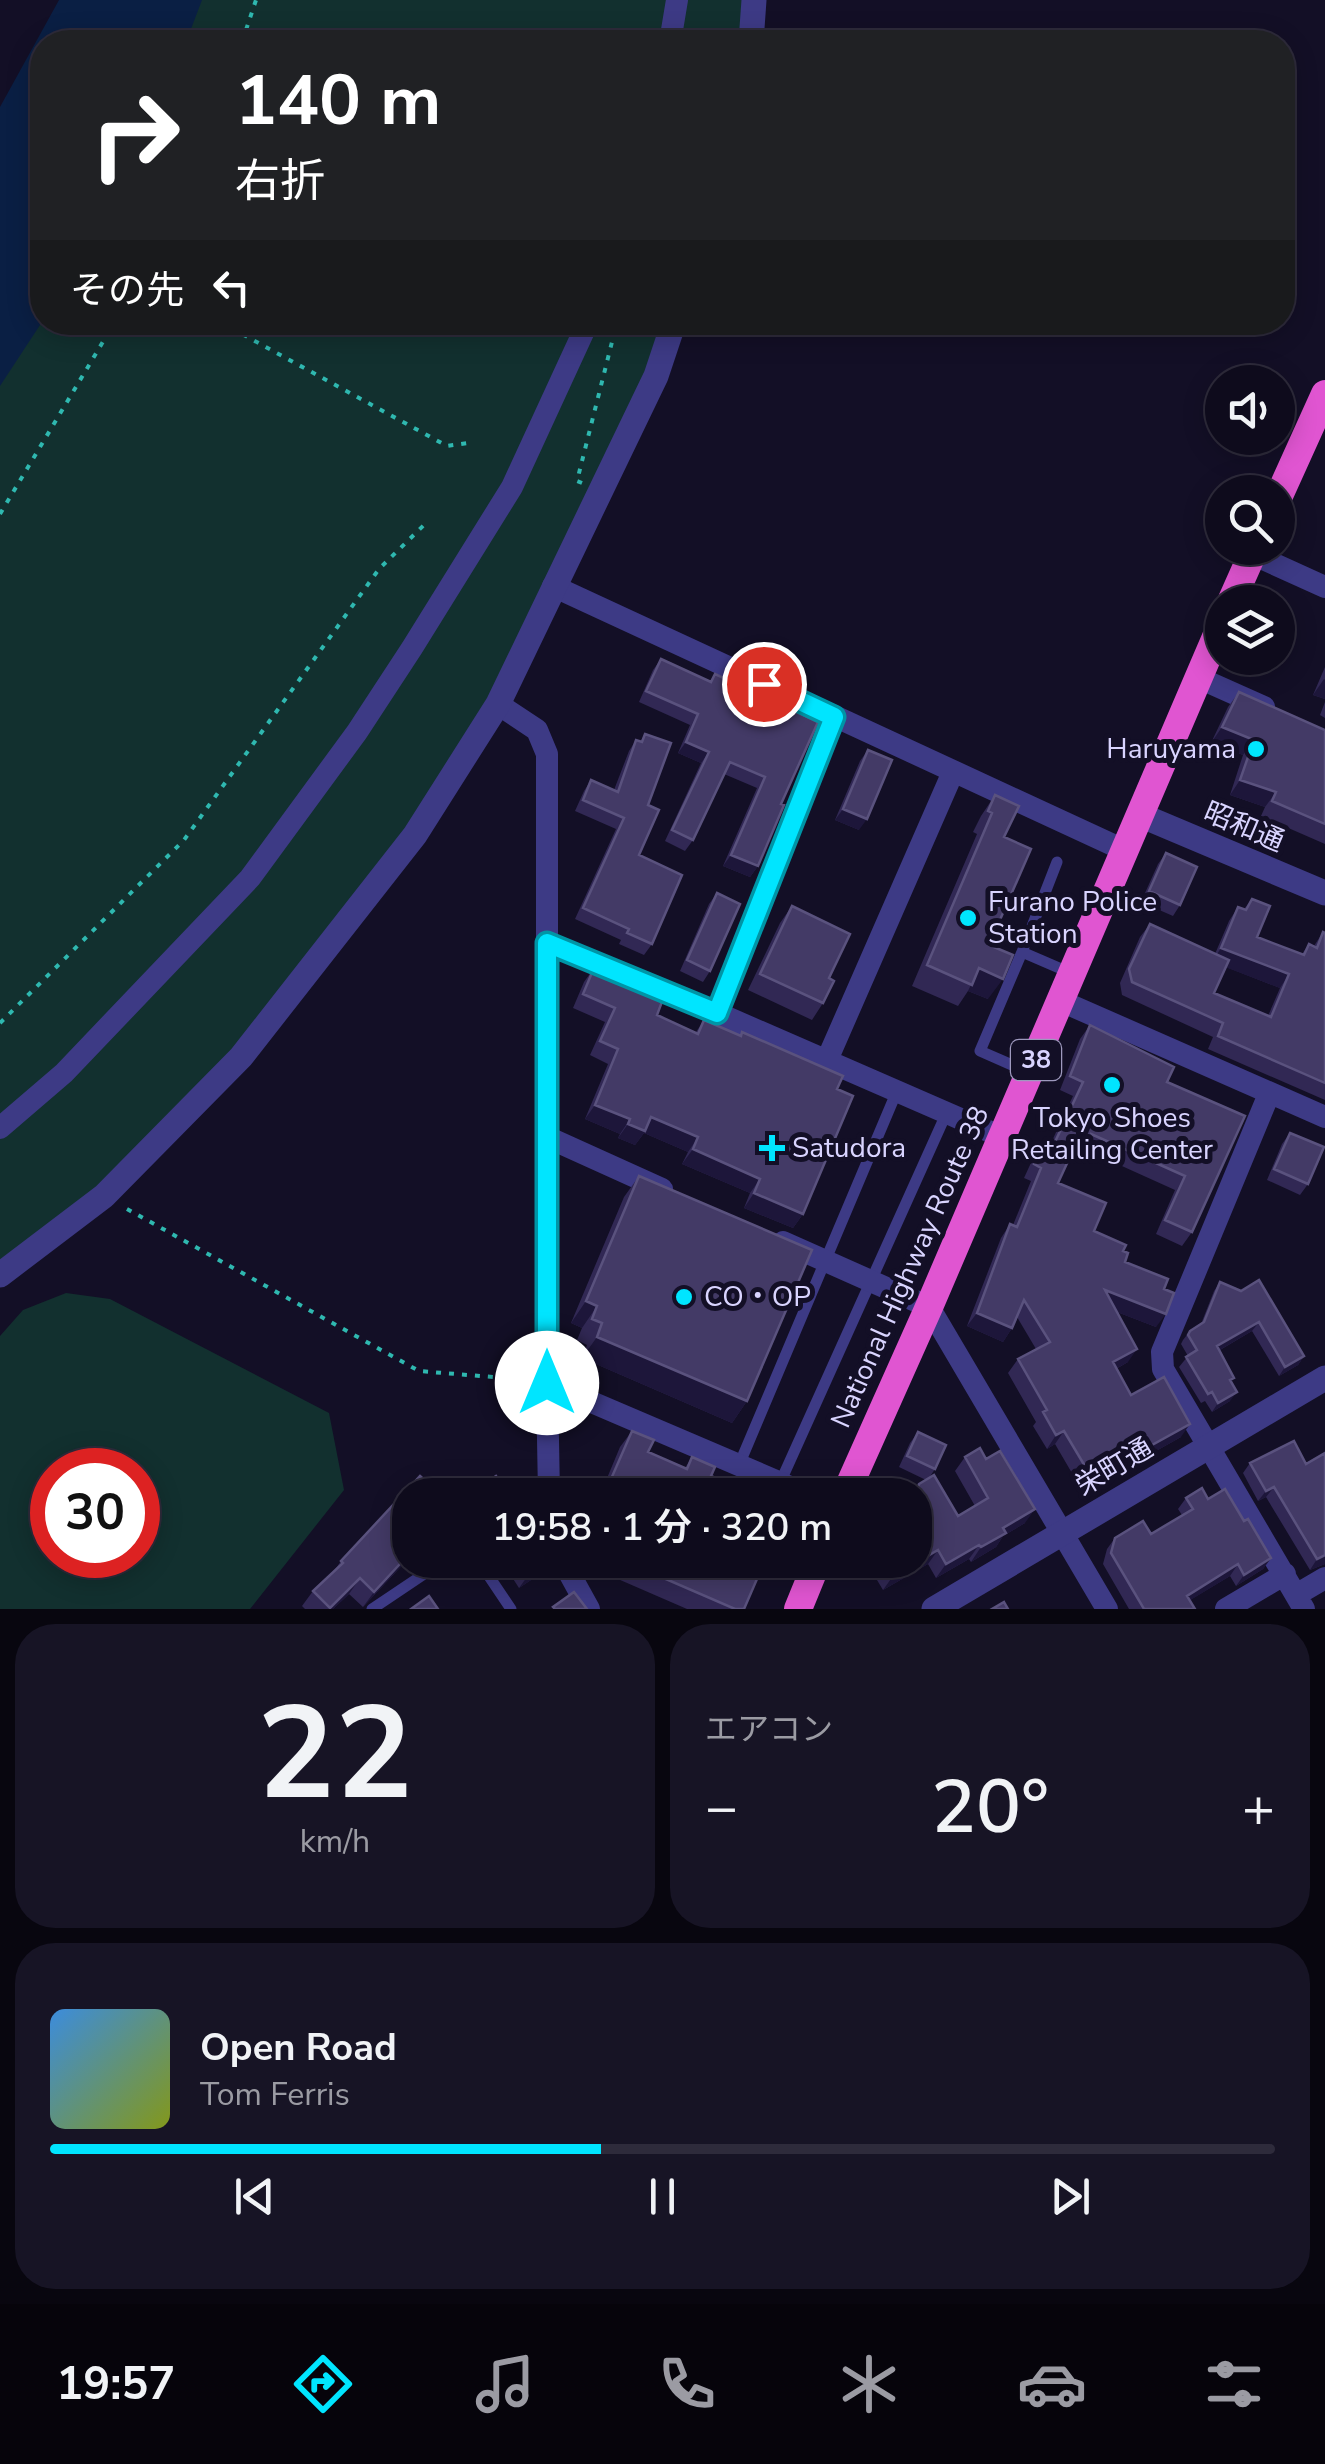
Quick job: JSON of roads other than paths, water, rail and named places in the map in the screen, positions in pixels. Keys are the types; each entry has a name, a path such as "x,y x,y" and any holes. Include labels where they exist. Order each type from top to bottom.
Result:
{"highway":[{"path":"1288,475 1325,394"},
{"name":"National Highway Route 38","path":"853,1478 1205,664"},
{"path":"798,1609 811,1578"}],"street":[{"path":"672,30 677,0"},
{"path":"752,30 754,0"},
{"path":"0,1128 64,1072 250,878 412,648 512,488 582,335"},
{"path":"0,1276 113,1201 242,1057 415,836 498,704 656,376 670,335"},
{"path":"1282,565 1325,586"},
{"path":"553,586 1126,851"},
{"path":"1199,678 1289,718"},
{"path":"498,704 537,730 548,754 547,1138 536,1382 547,1478"},
{"path":"717,1013 834,717"},
{"path":"827,1060 954,772"},
{"name":"昭和通","path":"1140,814 1325,893"},
{"path":"547,943 1002,1137"},
{"path":"1061,1001 1325,1117"},
{"path":"1269,1094 1162,1352 1163,1369 1295,1593"},
{"path":"547,1138 686,1199"},
{"path":"755,1230 929,1307 1107,1609"},
{"name":"栄町通","path":"934,1609 1325,1378"},
{"path":"536,1382 769,1478"},
{"path":"572,1578 589,1609"},
{"path":"1226,1609 1295,1593 1325,1578"}],"lane":[{"path":"1030,1073 980,1051 1057,862"},
{"path":"1022,952 1072,974"},
{"path":"739,1465 897,1091"},
{"path":"782,1478 947,1112"},
{"path":"372,1609 418,1578"},
{"path":"490,1578 511,1609"}],"water":[{"path":"59,0 202,0 191,30 42,30"},
{"path":"30,53 30,335 33,335 0,386 0,107"}],"place":[{"name":"Haruyama","path":"1256,749"},
{"name":"Furano Police Station","path":"968,918"},
{"name":"Tokyo Shoes Retailing Center","path":"1112,1085"},
{"name":"Satudora","path":"772,1148"},
{"name":"CO・OP","path":"684,1297"}]}
